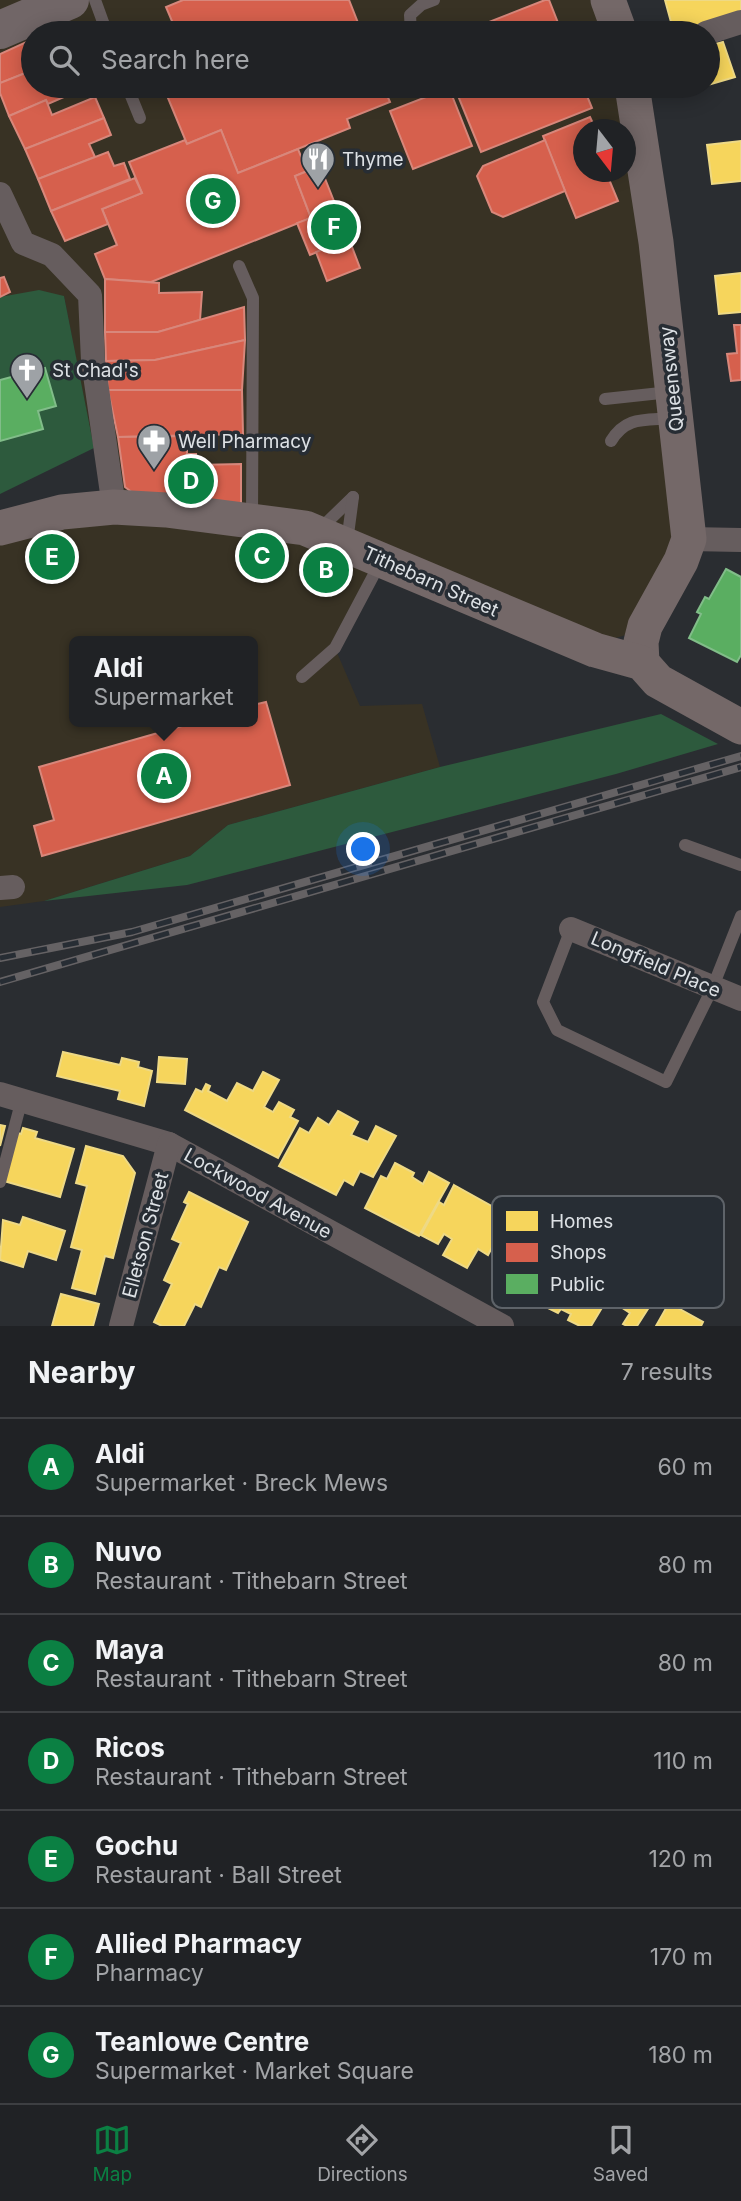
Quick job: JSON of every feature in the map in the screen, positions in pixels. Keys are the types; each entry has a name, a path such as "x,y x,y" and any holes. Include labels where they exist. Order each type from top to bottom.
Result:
{"main road":[{"path":"0,30 70,0"},
{"path":"608,0 616,21"},
{"name":"Queensway","path":"634,98 648,183 689,539 681,561 645,626 641,642 642,663"},
{"name":"Tithebarn Street","path":"0,528 62,512 114,507 149,508 252,521 331,538 579,643 642,663 658,681 741,727"},
{"name":"Tithebarn Street","path":"579,643 620,639 645,626"}],"street":[{"path":"720,29 741,22"},
{"path":"0,194 23,243 52,255 90,295 93,361 114,507"},
{"path":"689,539 741,540"},
{"name":"Longfield Place","path":"571,929 741,999"},
{"name":"Lockwood Avenue","path":"11,1097 169,1144 502,1326"},
{"name":"Elletson Street","path":"121,1326 169,1144"}],"lane":[{"path":"95,0 103,21"},
{"path":"410,21 410,15 421,5 434,0"},
{"path":"132,98 139,118"},
{"path":"239,266 253,298 252,521"},
{"path":"605,399 674,405"},
{"path":"611,441 620,426 674,405"},
{"path":"302,677 335,648 381,559"},
{"path":"685,845 741,865"},
{"path":"571,929 542,1002 557,1030 666,1082 712,989 741,916"},
{"path":"0,1182 11,1097"}],"shaded area":[{"path":"0,0 608,0 616,21 21,21 21,98 634,98 688,516 629,634 609,640 381,559 335,648 360,706 422,704 440,767 228,825 190,856 44,901 0,907 0,528 105,507 64,296 0,297"}],"green space":[{"path":"39,290 64,296 94,448 0,494 0,297"},
{"path":"661,714 718,744 616,774 187,885 44,901 190,856 228,825 440,767"}],"building: Homes":[{"path":"665,0 741,0 741,14 716,21 671,21"},
{"path":"723,42 735,77 720,81 720,43"},
{"path":"741,141 741,181 712,184 707,145"},
{"path":"741,273 741,312 719,314 715,276"},
{"path":"63,1052 120,1065 122,1058 139,1062 138,1067 152,1071 144,1106 118,1099 120,1091 57,1076"},
{"path":"159,1057 187,1059 185,1084 157,1082"},
{"path":"263,1072 279,1080 264,1107 273,1112 279,1102 294,1110 290,1117 298,1121 278,1158 185,1110 196,1089 202,1092 206,1084 210,1086 208,1091 227,1101 237,1083 253,1091"},
{"path":"338,1111 358,1122 351,1135 368,1142 376,1126 396,1136 373,1177 360,1171 353,1185 344,1180 336,1195 279,1166 300,1128 309,1133 318,1118 329,1125"},
{"path":"0,1125 5,1126 0,1146"},
{"path":"23,1128 37,1132 35,1138 74,1149 60,1197 4,1181 18,1133 21,1134"},
{"path":"86,1146 123,1156 135,1173 113,1258 105,1256 95,1294 72,1288 82,1250 71,1247 87,1186 76,1183"},
{"path":"395,1163 414,1173 412,1177 423,1184 429,1172 449,1183 419,1236 365,1208 381,1176 387,1179"},
{"path":"454,1185 492,1206 492,1247 488,1255 478,1249 467,1268 443,1255 452,1239 444,1234 438,1244 421,1235 439,1202 444,1205"},
{"path":"189,1192 248,1222 226,1270 219,1267 201,1307 195,1304 184,1326 162,1326 154,1322 172,1284 164,1280 181,1243 172,1239 188,1204 184,1202"},
{"path":"23,1217 65,1231 56,1260 28,1251 23,1267 0,1260 3,1220 20,1225"},
{"path":"61,1294 99,1304 93,1326 52,1326"},
{"path":"548,1308 602,1308 591,1326 580,1326 568,1320 571,1314 561,1309 558,1313"},
{"path":"622,1308 648,1308 637,1326 623,1324 630,1313"},
{"path":"666,1308 678,1308 703,1322 701,1326 656,1326"}],"building: Shops":[{"path":"183,0 349,0 357,21 172,21 166,7"},
{"path":"549,0 557,21 492,21"},
{"path":"21,44 21,75 0,83 0,54"},
{"path":"21,75 21,98 62,98 48,104 46,100 9,116 0,93 0,83"},
{"path":"95,98 104,118 25,149 9,116 46,100 52,115"},
{"path":"168,98 388,98 390,102 347,119 350,128 238,173 221,130 187,144"},
{"path":"423,98 453,98 472,146 413,169 390,111"},
{"path":"459,98 588,98 592,108 481,152"},
{"path":"104,118 111,135 89,144 95,157 38,179 25,149"},
{"path":"573,124 573,182 610,182 618,201 576,218 543,136"},
{"path":"221,130 238,173 298,149 307,171 295,176 311,218 151,282 105,279 95,254 117,245 102,209 142,193 129,162 185,140 187,144"},
{"path":"545,140 565,191 503,217 492,212 477,176 483,166"},
{"path":"108,152 114,166 124,163 130,179 51,211 38,179"},
{"path":"320,166 349,239 310,255 297,223 311,218 295,176"},
{"path":"135,178 142,193 102,209 108,224 65,241 51,211"},
{"path":"349,239 360,268 327,281 316,252"},
{"path":"4,277 10,292 0,297 0,278"},
{"path":"105,279 159,283 159,293 202,292 200,320 158,332 105,332"},
{"path":"244,307 245,340 155,360 106,361 105,332 158,332"},
{"path":"734,325 741,325 741,380 731,381 727,354 737,353"},
{"path":"245,340 242,390 108,390 106,361 155,360"},
{"path":"108,390 242,390 243,434 118,437"},
{"path":"187,436 187,454 196,454 196,465 241,464 241,506 138,497 125,487 118,437"},
{"path":"266,702 290,785 42,856 34,826 54,820 39,767 179,727 258,727 258,704"}],"building: Public":[{"name":"St Chad's","path":"45,368 56,406 38,411 43,429 0,441 0,380"},
{"path":"726,569 741,577 741,655 737,662 689,638 701,614 697,612 705,597 709,599"}],"railway":[{"path":"0,958 132,932 741,756"},
{"path":"0,982 741,767"}],"place":[{"name":"Thyme","path":"318,189"},
{"name":"Teanlowe Centre","path":"213,201"},
{"name":"Allied Pharmacy","path":"334,227"},
{"name":"St Chad's","path":"27,400"},
{"name":"Well Pharmacy","path":"154,471"},
{"name":"Ricos","path":"191,481"},
{"name":"Maya","path":"262,556"},
{"name":"Gochu","path":"52,557"},
{"name":"Nuvo","path":"326,570"},
{"name":"Aldi","path":"164,776"}]}
